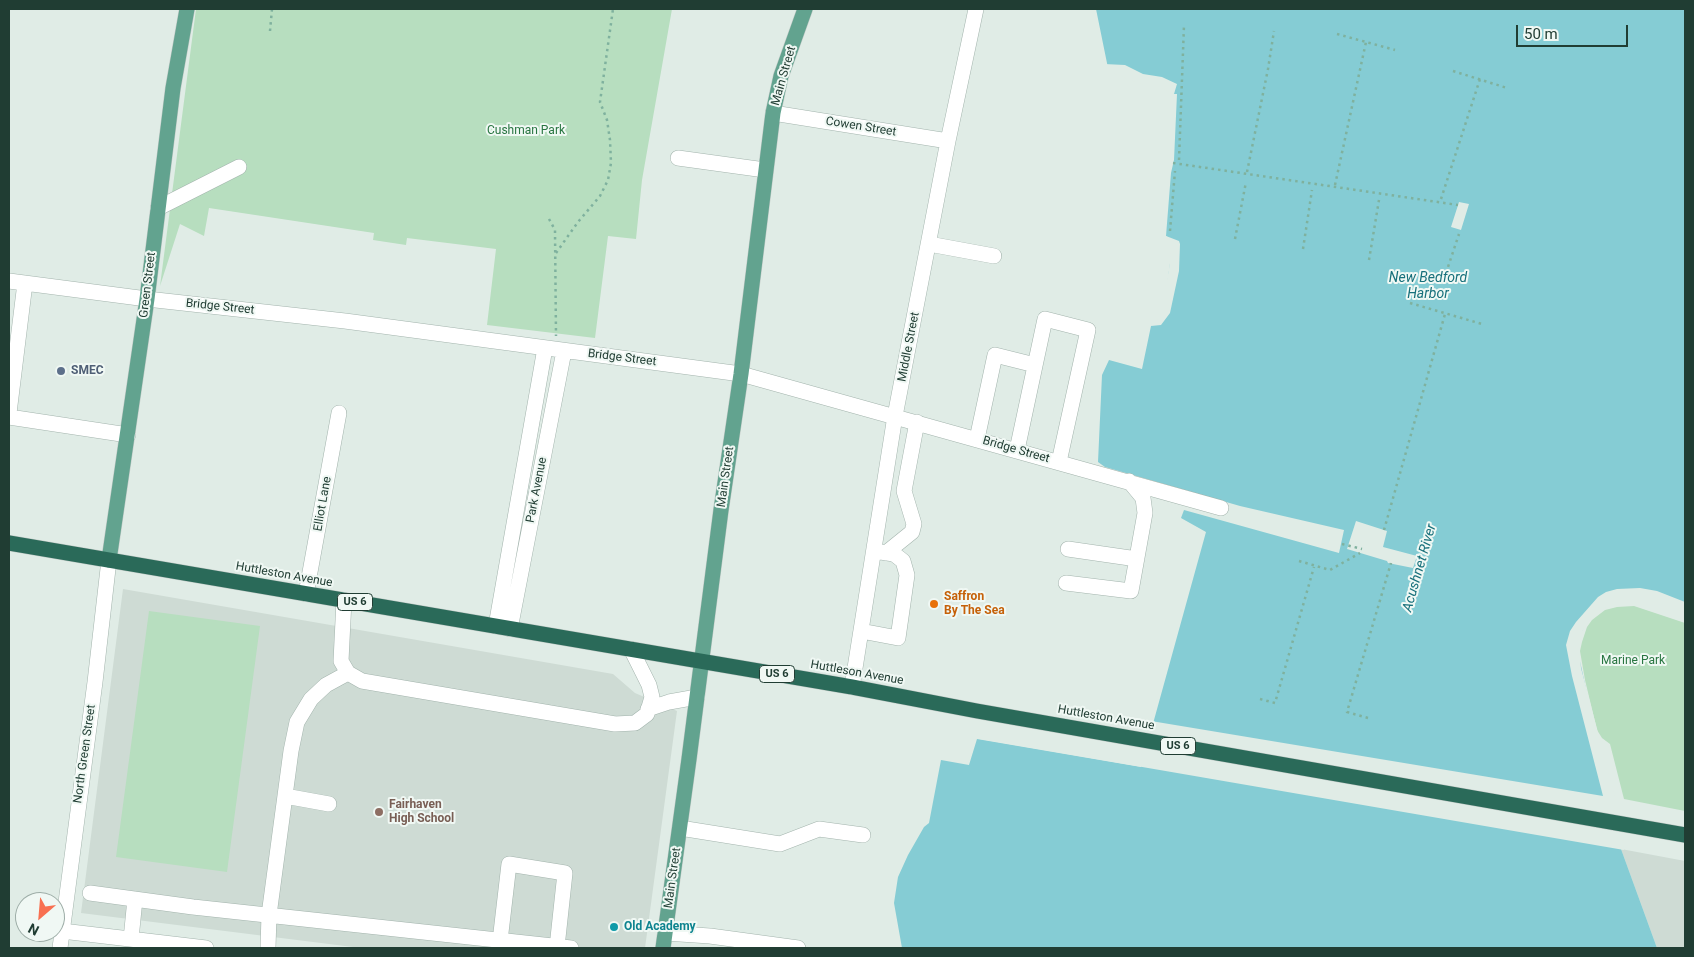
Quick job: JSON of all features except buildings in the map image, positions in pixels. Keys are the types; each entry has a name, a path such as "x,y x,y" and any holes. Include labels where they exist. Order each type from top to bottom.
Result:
{"highway":[{"name":"Huttleston Avenue","path":"9,543 701,661"},
{"name":"Huttleson Avenue","path":"701,661 977,711"},
{"name":"Huttleston Avenue","path":"977,711 1685,835"}],"main road":[{"name":"Green Street","path":"109,560 147,299 173,88 187,9"},
{"name":"Main Street","path":"663,948 741,374 773,113 781,76 805,9"}],"street":[{"name":"Middle Street","path":"852,687 860,631 880,552 895,416 948,141 976,9"},
{"name":"Cowen Street","path":"773,113 948,141"},
{"path":"678,158 766,170"},
{"path":"158,208 239,167"},
{"path":"929,244 994,256"},
{"name":"Bridge Street","path":"9,281 147,299 345,321 741,374 1221,508"},
{"path":"25,283 15,306 9,415 128,435"},
{"path":"1016,450 1045,319 1088,330 1059,462"},
{"name":"Park Avenue","path":"503,627 555,350"},
{"path":"977,439 994,355 1035,365"},
{"name":"Elliot Lane","path":"306,594 339,413"},
{"path":"880,552 912,532 914,524 904,491 917,422"},
{"path":"1066,583 1132,591 1145,513 1143,498 1129,481"},
{"path":"1068,548 1137,559"},
{"path":"860,631 898,638 907,575 903,561 894,554 880,552"},
{"name":"North Green Street","path":"65,908 109,560"},
{"path":"344,600 341,661 348,673 362,681 616,724 635,723 647,714 652,697 649,685 631,649"},
{"path":"268,948 269,915 291,751 298,722 311,699 326,685 348,673"},
{"path":"648,709 669,702 697,697"},
{"path":"285,796 329,804"},
{"path":"680,828 780,844 819,829 863,835"},
{"path":"90,893 269,915 461,942 500,941 564,948 565,873 509,864 500,941"},
{"path":"131,939 135,899"},
{"path":"65,931 206,948"},
{"path":"665,933 710,936 798,948"}],"path":[{"path":"270,30 272,9"},
{"path":"556,253 578,222 600,196 608,180 611,163 610,140 607,120 600,102 613,9"},
{"path":"1170,231 1174,179 1179,152 1184,25"},
{"path":"1235,238 1274,31"},
{"path":"1336,34 1395,50"},
{"path":"1335,186 1366,42"},
{"path":"1453,70 1507,88"},
{"path":"1441,200 1480,79"},
{"path":"1176,163 1312,184 1441,200 1458,205"},
{"path":"1174,179 1175,171"},
{"path":"1244,188 1246,182"},
{"path":"1311,196 1312,184"},
{"path":"1303,249 1312,190"},
{"path":"1369,260 1380,193"},
{"path":"1378,208 1379,200"},
{"path":"549,219 555,230 555,350"},
{"path":"1457,241 1458,230"},
{"path":"1446,273 1459,234"},
{"path":"1410,303 1482,324"},
{"path":"1384,530 1445,314"},
{"path":"1342,544 1362,549"},
{"path":"1299,560 1330,570 1360,553"},
{"path":"1368,718 1347,712 1391,563"},
{"path":"1260,699 1275,703 1314,566"}],"shaded area":[{"name":"Fairhaven High School","path":"123,589 613,674 635,693 677,711 645,948 361,948 81,913"},
{"path":"1621,849 1685,861 1685,948 1657,948"}],"green space":[{"name":"Cushman Park","path":"196,9 672,9 642,180 636,239 608,236 595,338 487,325 496,249 407,238 406,245 373,240 374,233 209,208 204,236 180,224 160,286"},
{"name":"Marine Park","path":"1634,606 1685,623 1685,811 1624,799 1610,744 1602,738 1597,730 1580,651 1582,642 1587,627 1592,620 1605,610"},
{"path":"149,611 260,626 227,872 116,857"}],"water":[{"name":"New Bedford Harbor","path":"1096,9 1685,9 1685,615 1631,599 1608,603 1588,619 1576,643 1621,849 1657,948 902,948 894,903 898,877 924,827 929,823 941,760 969,765 977,739 1141,767 1206,532 1181,518 1184,510 1339,553 1344,530 1240,506 1105,467 1098,462 1102,375 1109,360 1142,369 1151,326 1160,320 1164,307 1173,241 1166,236 1171,173 1174,160 1177,94 1108,68"}],"pier":[{"path":"1104,64 1125,65 1143,74 1162,77 1177,84 1174,94 1161,88 1143,85 1107,71"},
{"path":"1459,202 1469,204 1461,230 1451,227"},
{"path":"1166,236 1179,241 1179,271 1170,313 1161,325 1151,326 1158,319 1162,307 1169,269 1171,246"},
{"path":"1356,521 1387,531 1383,547 1417,556 1413,568 1388,563 1387,561 1347,549"},
{"path":"1640,588 1657,591 1685,602 1685,617 1631,602 1609,606 1590,620 1583,630 1579,644 1581,668 1615,797 1624,850 974,738 977,736 1139,764 1151,721 1603,796 1572,676 1566,645 1570,631 1576,622 1598,597 1606,592 1617,589"}],"place":[{"name":"SMEC","path":"61,371"},
{"name":"Saffron By The Sea","path":"934,604"},
{"name":"Fairhaven High School","path":"379,812"},
{"name":"Old Academy","path":"614,927"}],"water label":[{"name":"Acushnet River","path":"1420,568"}]}
